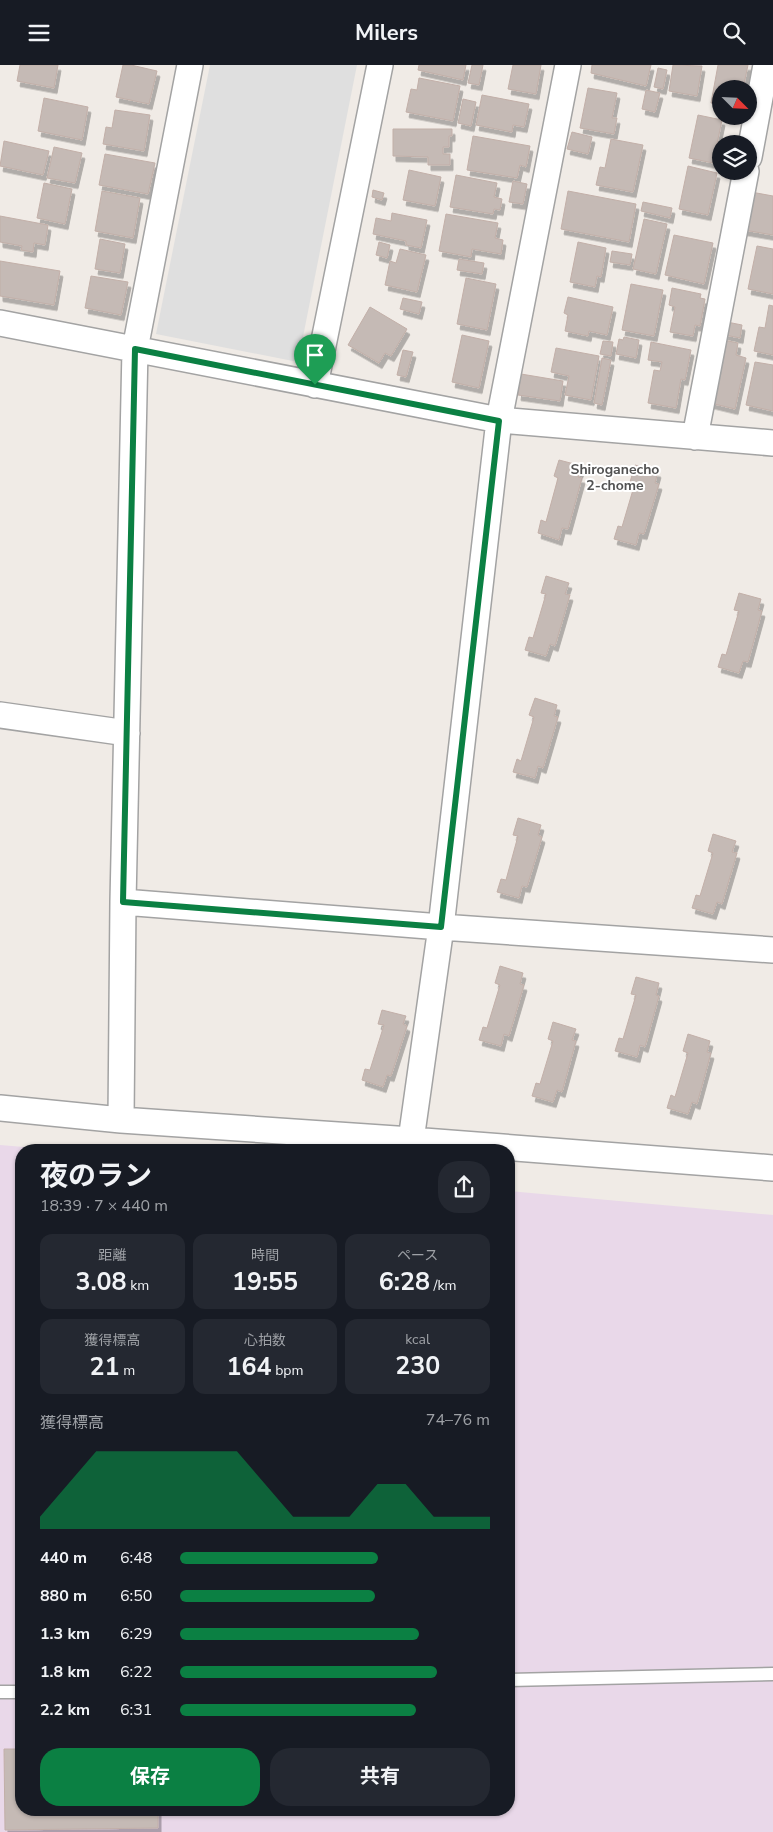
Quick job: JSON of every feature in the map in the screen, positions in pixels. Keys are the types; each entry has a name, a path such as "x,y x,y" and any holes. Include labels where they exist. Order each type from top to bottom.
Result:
{"street":[{"path":"122,1121 123,902 135,349 190,65"},
{"path":"315,385 380,65"},
{"path":"411,1140 441,927 499,421 568,65"},
{"path":"753,135 766,65"},
{"path":"695,437 744,180"},
{"path":"0,323 499,421 773,443"},
{"path":"0,715 127,733"},
{"path":"123,902 441,927 773,949"},
{"path":"0,1107 122,1121 463,1144"},
{"path":"515,1148 773,1168"}],"lane":[{"path":"515,1680 773,1674"},
{"path":"0,1692 15,1691"}],"shaded area":[{"path":"210,65 357,65 298,362 156,334"},
{"path":"0,1145 15,1146 15,1816 515,1816 515,1192 773,1215 773,1832 0,1832"}],"building":[{"path":"20,65 58,65 54,88 17,81"},
{"path":"123,65 157,71 149,104 116,97"},
{"path":"419,65 466,65 463,80 418,70"},
{"path":"472,65 483,65 479,85 468,83"},
{"path":"513,65 541,65 536,94 508,89"},
{"path":"592,65 651,65 646,86 591,73"},
{"path":"673,65 702,66 697,96 669,91"},
{"path":"718,65 748,65 745,80 715,80"},
{"path":"658,68 667,70 663,89 654,87"},
{"path":"419,78 460,86 453,121 406,112 411,89 417,90"},
{"path":"588,88 617,93 612,118 617,118 614,134 580,128"},
{"path":"646,90 660,93 655,112 642,109"},
{"path":"482,95 529,104 524,127 513,125 512,132 476,125"},
{"path":"44,98 88,107 82,140 38,131"},
{"path":"463,99 476,102 471,126 458,123"},
{"path":"115,110 150,115 144,151 103,144 106,127 112,128"},
{"path":"698,115 712,118 712,125 721,125 719,135 712,135 712,163 689,158"},
{"path":"393,129 452,129 452,136 449,136 449,147 443,147 443,154 450,154 450,165 428,165 428,157 393,156"},
{"path":"572,132 592,137 588,154 567,149"},
{"path":"473,136 530,146 526,167 520,165 517,178 467,170"},
{"path":"611,139 643,145 633,192 596,185 600,167 605,168"},
{"path":"4,141 49,151 43,175 0,166"},
{"path":"54,147 82,153 75,183 47,178"},
{"path":"105,154 155,163 148,194 99,185"},
{"path":"688,166 712,172 712,180 716,180 708,215 679,209"},
{"path":"409,170 441,177 435,206 403,200"},
{"path":"456,175 497,183 494,197 502,199 500,210 494,209 493,214 450,207"},
{"path":"513,181 527,184 523,204 509,202"},
{"path":"44,183 72,189 65,224 37,218"},
{"path":"373,190 384,193 382,200 372,197"},
{"path":"102,191 140,198 133,238 95,231"},
{"path":"568,191 636,204 629,242 561,229"},
{"path":"751,192 773,196 773,235 744,230"},
{"path":"643,202 672,208 670,218 641,211"},
{"path":"392,213 427,220 421,248 406,245 406,241 373,234 376,218 391,221"},
{"path":"446,214 498,223 495,238 503,240 501,254 472,249 471,257 439,251"},
{"path":"0,216 48,225 45,245 34,243 33,252 21,250 22,246 0,242"},
{"path":"644,219 667,224 656,274 633,269"},
{"path":"674,235 713,243 704,284 665,275"},
{"path":"100,239 125,244 120,273 95,269"},
{"path":"379,242 390,245 387,258 376,255"},
{"path":"578,242 606,248 601,277 597,276 595,287 570,282"},
{"path":"757,246 773,249 773,294 748,289"},
{"path":"400,249 426,255 417,292 385,285 390,261 396,263"},
{"path":"612,251 632,254 630,265 610,262"},
{"path":"459,259 484,263 482,274 457,270"},
{"path":"0,261 60,271 54,305 0,296"},
{"path":"91,276 128,282 121,315 85,308"},
{"path":"466,278 496,284 487,330 457,324"},
{"path":"631,284 663,290 654,336 622,330"},
{"path":"672,288 701,294 700,298 705,299 700,326 695,325 693,336 670,332 675,307 669,305"},
{"path":"568,297 613,307 607,335 589,331 588,336 565,331 568,315 564,313"},
{"path":"403,298 422,302 419,314 400,309"},
{"path":"769,305 773,306 773,355 754,351 759,327 765,328"},
{"path":"370,307 407,329 391,356 385,353 379,363 348,345"},
{"path":"727,322 742,325 740,338 725,335"},
{"path":"462,335 489,341 479,388 452,382"},
{"path":"624,337 639,340 636,358 616,354 619,339 623,340"},
{"path":"719,339 738,343 736,355 746,358 735,409 706,402"},
{"path":"603,341 613,342 611,356 600,354"},
{"path":"651,342 691,350 685,380 681,379 676,408 648,403 654,370 660,371 662,362 648,360"},
{"path":"556,348 599,356 591,400 565,395 569,376 551,372"},
{"path":"403,350 413,352 406,377 397,375"},
{"path":"602,358 611,360 602,405 594,403"},
{"path":"755,362 773,365 773,411 746,405"},
{"path":"521,374 563,381 560,401 518,395"},
{"path":"559,460 582,466 578,477 582,478 568,529 562,528 559,540 538,533 541,520 546,522 558,478 554,476"},
{"path":"635,465 658,472 655,483 659,484 644,534 639,533 636,545 614,539 618,526 622,527 635,483 630,482"},
{"path":"546,576 569,583 565,594 570,595 555,646 550,644 546,656 525,650 529,637 533,638 546,594 541,593"},
{"path":"739,593 761,599 758,610 762,611 748,662 743,661 739,673 718,667 722,654 726,655 739,611 734,610"},
{"path":"535,698 557,705 554,716 558,717 543,768 538,766 535,778 513,772 517,759 521,761 534,717 529,715"},
{"path":"518,818 541,825 538,835 542,837 527,887 522,886 519,898 497,892 501,879 506,880 518,836 513,835"},
{"path":"713,834 736,841 732,852 737,853 722,904 717,902 713,914 692,908 696,895 700,896 713,853 708,851"},
{"path":"500,966 523,973 520,984 524,985 509,1036 504,1034 501,1046 479,1040 483,1027 487,1028 500,985 495,983"},
{"path":"636,977 659,983 656,995 659,996 645,1047 640,1045 637,1057 615,1051 619,1038 623,1039 636,995 631,994"},
{"path":"382,1010 406,1016 403,1024 407,1026 391,1076 387,1075 383,1087 362,1080 365,1069 370,1070 384,1025 378,1024"},
{"path":"553,1022 576,1029 572,1040 576,1041 562,1092 557,1090 553,1102 532,1096 536,1083 540,1084 553,1041 548,1039"},
{"path":"688,1034 710,1041 707,1052 711,1053 697,1104 692,1102 688,1114 667,1108 671,1095 675,1097 688,1053 683,1051"},
{"path":"4,1749 15,1749 15,1816 158,1816 158,1828 5,1830"}],"district":[{"name":"Shiroganecho 2-chome","path":"615,477"}],"route":[{"path":"135,349 315,385 499,421 441,927 123,902 135,349"}]}
